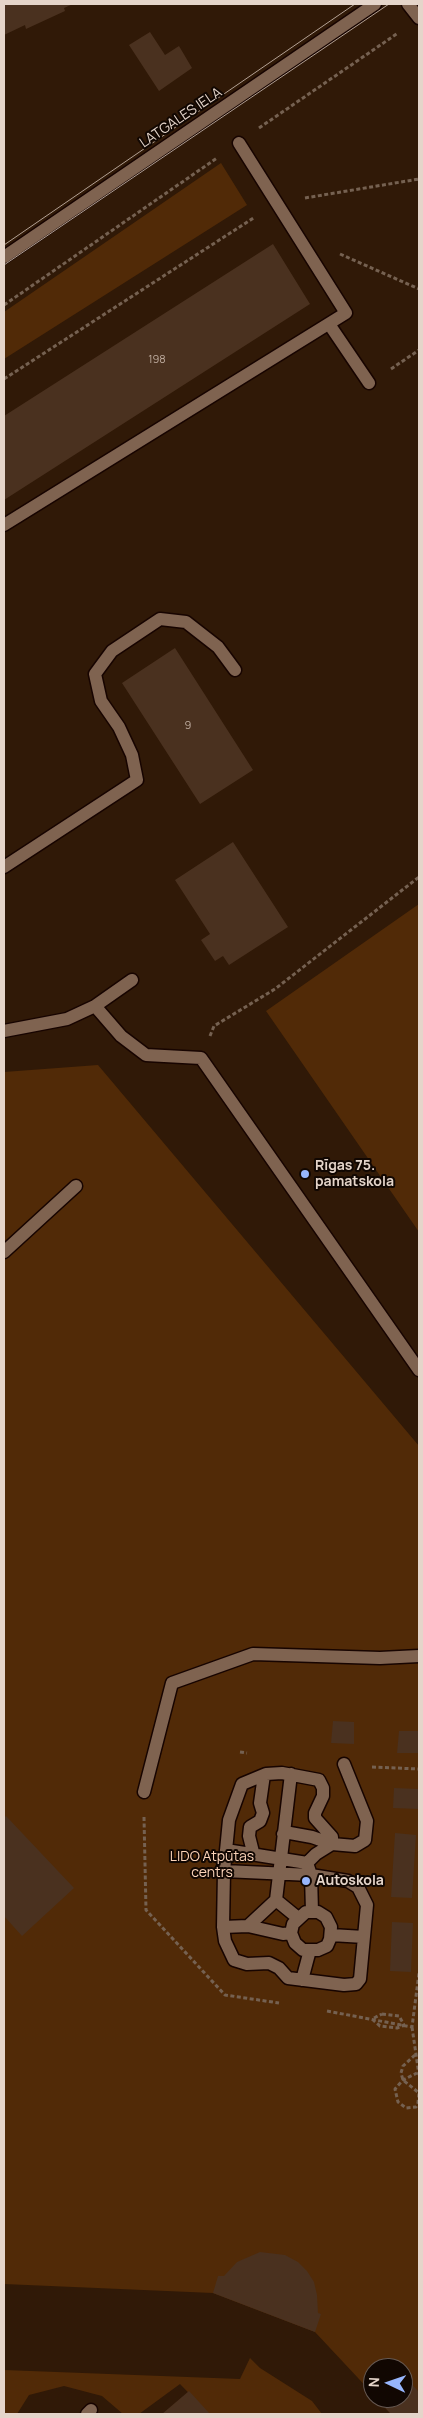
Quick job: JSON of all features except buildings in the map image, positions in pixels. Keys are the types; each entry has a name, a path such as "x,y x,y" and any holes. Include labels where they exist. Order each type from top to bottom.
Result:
{"street":[{"name":"LATGALES IELA","path":"4,257 375,4"},
{"path":"408,4 419,18"},
{"path":"4,525 346,314 239,143"},
{"path":"328,324 369,383"},
{"path":"4,867 137,780 132,755 119,727 101,701 95,674 112,651 160,619 186,622 218,647 235,670"},
{"path":"4,1031 67,1019 95,1006 132,980"},
{"path":"95,1006 121,1036 146,1055 201,1058 419,1370"},
{"path":"4,1252 76,1186"},
{"path":"144,1792 172,1683 253,1654 380,1658 419,1656"},
{"path":"283,1834 290,1833 312,1837 332,1844 355,1846 365,1840 367,1821 344,1764"},
{"path":"226,1850 253,1852 280,1858 348,1881 358,1887 367,1905 360,1979 356,1984 344,1985 288,1978 279,1968 269,1963 247,1964 234,1960 225,1941 223,1927 225,1914 224,1870 226,1850 229,1820 242,1784 264,1775 291,1774 319,1780 323,1796 315,1813 315,1818 332,1837 332,1844"},
{"path":"248,1926 276,1900 291,1774"},
{"path":"253,1852 249,1836 250,1827 260,1821 264,1813 260,1803 264,1775"},
{"path":"312,1912 309,1869 316,1854 332,1844"},
{"path":"224,1870 279,1874 309,1869"},
{"path":"276,1900 298,1918"},
{"path":"306,1912 318,1912 326,1917 331,1927 331,1935 327,1946 318,1950 303,1950 295,1944 290,1933 298,1918 306,1912"},
{"path":"223,1927 248,1926 283,1934 290,1933"},
{"path":"331,1935 364,1937"},
{"path":"302,1980 310,1950"}],"path":[{"path":"4,305 404,28"},
{"path":"4,379 277,203 419,178"},
{"path":"339,254 419,289"},
{"path":"369,383 419,350"},
{"path":"201,1058 214,1026 274,989 419,877"},
{"path":"382,2014 399,2016 404,2024 397,2028 380,2026 372,2019 382,2014"},
{"path":"412,2027 418,2074 403,2080 395,2089 398,2102 406,2108 416,2106 418,2103 419,2092 403,2080 401,2073 404,2066 415,2055"}],"green space":[{"path":"221,163 247,205 4,359 4,312"},
{"path":"419,904 419,1232 266,1011"},
{"name":"LIDO Atpūtas centrs","path":"98,1065 419,1446 419,2414 391,2414 385,2408 413,2408 413,2358 363,2358 363,2383 315,2332 213,2293 4,2284 4,1072"},
{"path":"250,2358 260,2368 312,2401 322,2414 209,2414 180,2384 139,2414 123,2414 102,2396 64,2386 29,2395 17,2414 4,2414 4,2370 240,2379"}],"tram line":[{"path":"4,245 355,4"},
{"path":"4,265 389,4"}],"place":[{"name":"Rīgas 75. pamatskola","path":"305,1174"},
{"name":"Autoskola","path":"306,1881"}]}
